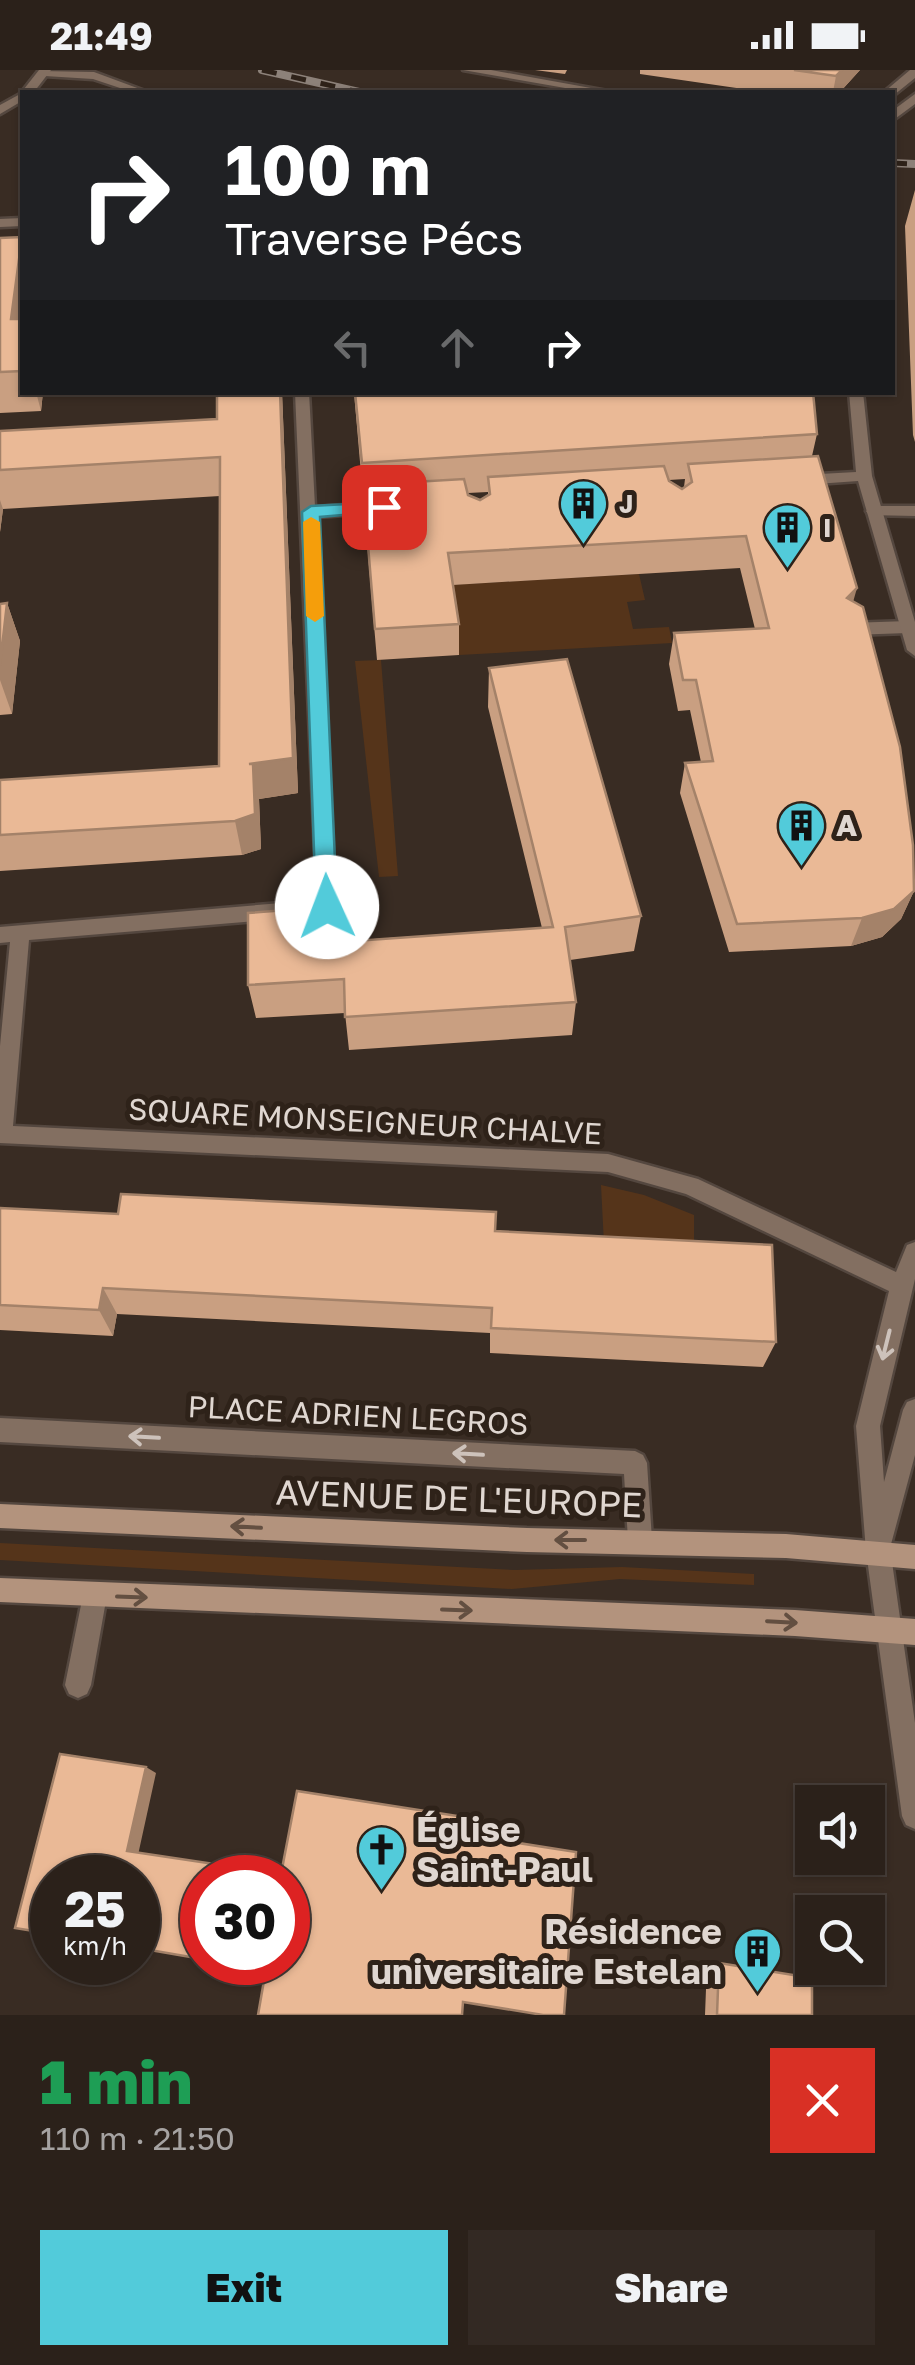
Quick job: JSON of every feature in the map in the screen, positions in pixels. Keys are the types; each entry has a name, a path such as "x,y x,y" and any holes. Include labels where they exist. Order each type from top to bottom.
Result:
{"main road":[{"name":"AVENUE DE L'EUROPE","path":"0,1516 528,1540 640,1540 915,1557"},
{"path":"0,1590 764,1621 902,1631"}],"street":[{"path":"469,70 595,90"},
{"path":"45,72 94,76 136,90"},
{"path":"892,90 915,72"},
{"path":"895,115 915,98"},
{"path":"10,934 327,907 311,512 302,395"},
{"path":"856,395 864,476 915,650"},
{"path":"787,481 864,476"},
{"path":"311,512 405,506"},
{"path":"874,511 915,511"},
{"path":"850,629 908,626"},
{"name":"SQUARE MONSEIGNEUR CHALVE","path":"10,934 2,1135 608,1163 690,1186 902,1286"},
{"path":"915,1252 902,1286 868,1426 878,1552 902,1631 915,1816"},
{"path":"878,1552 915,1410"},
{"name":"PLACE ADRIEN LEGROS","path":"0,1430 636,1462 640,1540"},
{"path":"78,1684 94,1595"}],"shaded area":[{"path":"639,574 645,600 627,602 633,629 669,627 672,643 459,655 448,585"},
{"path":"381,660 398,876 379,877 355,661"},
{"path":"601,1185 644,1195 694,1215 694,1251 604,1244"},
{"path":"0,1543 515,1570 622,1567 754,1574 754,1585 620,1579 512,1589 0,1560"}],"building":[{"path":"794,70 842,70 836,76"},
{"path":"20,237 11,319 20,319 20,371 0,372 0,238"},
{"path":"217,395 280,395 293,758 249,764 253,764 255,814 235,821 0,835 0,780 219,766 220,457 0,470 0,431 217,419"},
{"path":"355,395 813,395 817,434 362,463"},
{"path":"818,456 857,588 847,598 863,607 900,747 913,845 914,891 894,909 862,918 737,924 685,763 713,761 696,680 683,680 674,633 769,628 746,536 448,553 459,624 375,629 363,485 464,479 468,495 480,500 490,494 488,477 664,466 669,481 682,489 692,482 688,464"},
{"path":"7,603 0,665 0,604"},
{"path":"567,659 641,916 565,927 576,1002 345,1017 344,979 248,985 248,913 339,906 341,942 553,927 489,668"},
{"path":"121,1194 496,1212 495,1231 772,1245 776,1342 491,1328 492,1308 103,1288 99,1310 0,1305 0,1208 118,1214"},
{"name":"Église Saint-Paul","path":"60,1754 146,1767 127,1851 154,1855 34,1855"},
{"name":"Église Saint-Paul","path":"297,1791 483,1820 480,1837 576,1852 564,2015 463,2002 462,2015 258,2015 263,1985 310,1985 310,1855 285,1855"},
{"name":"Église Saint-Paul","path":"160,1856 180,1859 180,1955 160,1952"},
{"name":"Église Saint-Paul","path":"30,1870 30,1930 15,1928"},
{"name":"Résidence universitaire Estelan","path":"719,1963 795,1975 795,1985 812,1985 812,2015 717,2015"}],"railway":[{"path":"262,70 350,90"},
{"path":"895,163 915,164"}],"slow traffic":[{"path":"311,522 315,616"}],"place":[{"name":"J","path":"584,546"},
{"name":"I","path":"788,570"},
{"name":"A","path":"801,868"},
{"name":"Église Saint-Paul","path":"381,1892"},
{"name":"Résidence universitaire Estelan","path":"757,1994"}],"route":[{"path":"327,907 311,512 384,507"}]}
